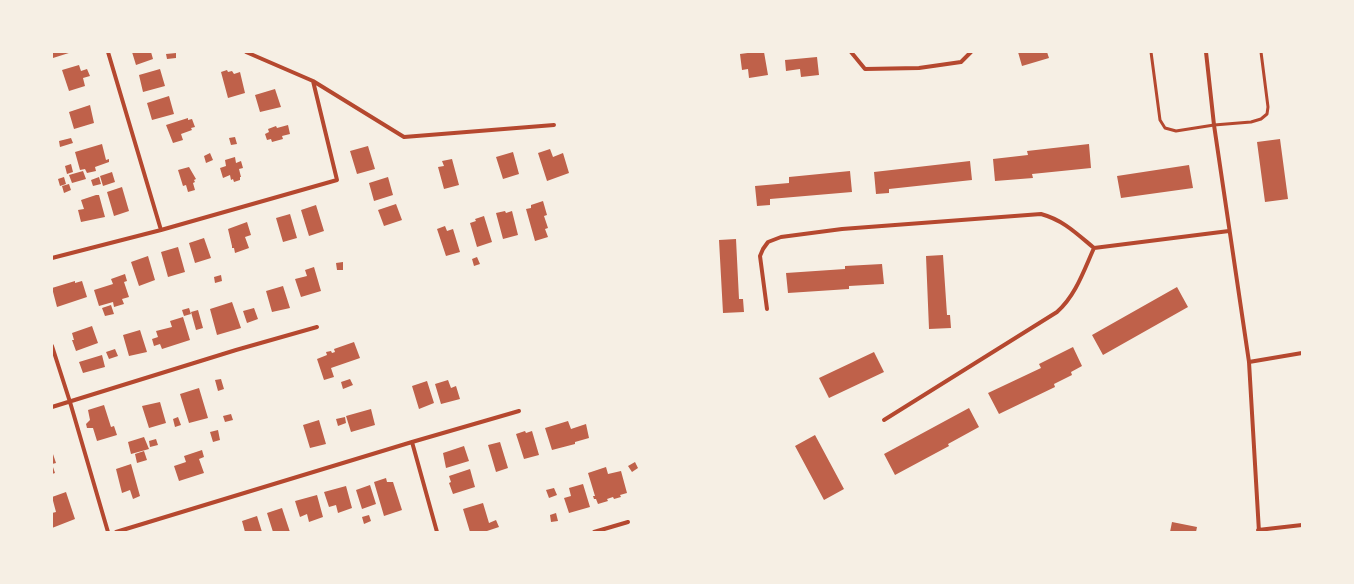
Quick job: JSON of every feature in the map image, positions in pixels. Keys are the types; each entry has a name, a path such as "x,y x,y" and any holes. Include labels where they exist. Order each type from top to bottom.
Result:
{"street":[{"path":"108,52 160,230"},
{"path":"246,52 313,81 404,137 554,125"},
{"path":"851,52 865,69 919,68 961,62 971,52"},
{"path":"1206,52 1214,125 1249,362 1258,531 1302,525"},
{"path":"52,258 160,230 337,180 313,81"},
{"path":"767,309 760,256 768,242 781,237 842,229 1041,214 1054,218 1067,225 1094,248 1229,231"},
{"path":"884,420 1057,312 1066,304 1073,294 1094,248"},
{"path":"52,407 236,350 317,327"},
{"path":"52,346 108,532"},
{"path":"1249,362 1302,353"},
{"path":"116,532 519,411"},
{"path":"412,442 437,532"},
{"path":"594,532 628,522"}],"lane":[{"path":"1151,52 1160,120 1165,128 1176,131 1214,125 1251,122 1261,119 1267,114 1268,107 1261,52"}],"building":[{"path":"52,52 72,52 53,58"},
{"path":"132,52 151,52 153,59 136,65"},
{"path":"764,52 768,75 749,78 748,69 742,70 740,54"},
{"path":"1018,52 1047,52 1049,58 1022,66"},
{"path":"176,53 176,58 167,59 166,54"},
{"path":"817,57 819,75 801,77 800,69 786,71 785,60"},
{"path":"79,65 81,71 87,69 90,76 83,78 85,86 69,91 62,70"},
{"path":"160,69 165,86 143,92 139,75"},
{"path":"227,70 228,72 232,71 234,74 240,72 245,93 228,98 221,72"},
{"path":"275,89 281,107 260,112 255,95"},
{"path":"169,96 174,114 152,120 147,103"},
{"path":"90,105 94,123 74,129 69,112"},
{"path":"188,118 188,120 192,119 195,127 191,128 192,130 181,134 183,140 173,143 166,125"},
{"path":"288,125 290,134 282,136 283,139 272,142 271,139 267,140 265,134 269,132 268,129 276,126 277,128"},
{"path":"235,137 237,144 231,145 229,138"},
{"path":"71,138 73,143 60,147 59,141"},
{"path":"1280,139 1288,199 1265,202 1257,142"},
{"path":"102,144 106,160 109,159 109,162 95,167 96,171 87,173 85,169 80,170 75,152"},
{"path":"1089,144 1091,168 1032,174 1033,178 995,181 993,159 1028,155 1027,151"},
{"path":"368,146 375,169 357,174 350,151"},
{"path":"550,149 553,157 563,153 569,173 547,181 538,153"},
{"path":"513,152 519,174 503,179 496,157"},
{"path":"210,153 213,160 206,163 204,156"},
{"path":"235,157 236,163 241,161 243,168 239,169 241,177 240,180 234,182 233,179 231,180 230,175 223,178 220,168 226,166 225,160"},
{"path":"452,159 459,185 444,189 438,167 444,166 442,161"},
{"path":"970,161 972,180 889,189 889,193 876,194 874,172"},
{"path":"71,164 73,172 67,174 65,166"},
{"path":"1189,165 1193,188 1121,198 1117,176"},
{"path":"189,167 196,179 193,183 195,190 188,192 186,185 183,186 178,170"},
{"path":"83,171 86,179 72,183 69,175"},
{"path":"850,171 852,192 770,199 770,205 757,206 755,186 789,183 789,177"},
{"path":"112,172 115,182 103,186 100,176"},
{"path":"64,177 66,184 60,186 58,179"},
{"path":"99,177 101,184 93,186 91,180"},
{"path":"388,177 393,195 374,201 369,183"},
{"path":"69,184 71,190 64,193 62,186"},
{"path":"122,187 129,211 114,216 107,192"},
{"path":"99,195 105,217 81,222 78,210 84,209 81,200"},
{"path":"543,201 547,215 544,216 548,228 545,229 548,237 535,241 526,209 531,208 531,205"},
{"path":"396,204 402,220 384,226 378,210"},
{"path":"316,205 324,231 309,236 301,210"},
{"path":"505,211 506,213 512,211 518,235 503,239 496,213"},
{"path":"290,214 297,238 283,242 276,218"},
{"path":"484,216 492,242 477,247 470,223 476,221 475,219"},
{"path":"247,222 251,235 245,237 249,248 235,253 234,248 232,248 228,229"},
{"path":"445,226 447,231 453,229 460,252 446,256 437,229"},
{"path":"204,238 211,258 195,263 189,243"},
{"path":"736,239 739,299 743,299 744,312 723,313 719,240"},
{"path":"178,247 185,272 168,277 161,252"},
{"path":"943,255 947,315 950,315 951,328 929,329 926,256"},
{"path":"148,256 155,280 139,286 131,262"},
{"path":"477,257 480,264 474,266 472,259"},
{"path":"343,262 343,270 337,270 336,263"},
{"path":"882,264 884,284 849,286 849,289 788,293 786,273 845,269 845,266"},
{"path":"314,267 321,291 301,297 295,279 307,276 305,270"},
{"path":"125,274 127,281 124,282 129,297 122,299 124,304 114,307 113,302 99,306 94,290 113,284 111,279"},
{"path":"221,275 222,281 215,283 214,277"},
{"path":"75,281 75,283 82,281 87,297 57,307 52,288"},
{"path":"283,286 290,308 272,312 266,291"},
{"path":"1177,287 1188,307 1103,355 1092,335"},
{"path":"232,302 241,328 217,335 210,309"},
{"path":"111,305 114,314 105,316 102,308"},
{"path":"189,308 191,314 184,316 182,310"},
{"path":"254,308 258,319 247,323 243,311"},
{"path":"198,310 203,328 196,330 191,312"},
{"path":"183,317 190,340 162,349 160,344 154,346 152,339 158,337 156,331 172,327 170,321"},
{"path":"92,326 98,343 76,351 72,340 74,340 72,333"},
{"path":"140,330 147,352 129,356 123,335"},
{"path":"354,342 360,358 331,368 334,377 324,380 317,359 327,355 326,352 335,352 334,349"},
{"path":"1073,347 1082,366 1071,372 1072,375 1054,384 1055,387 999,414 988,393 1041,368 1039,364"},
{"path":"115,349 118,356 109,359 106,352"},
{"path":"874,352 884,372 829,398 819,378"},
{"path":"102,355 105,367 83,373 79,362"},
{"path":"221,379 224,389 218,391 215,380"},
{"path":"350,379 353,385 343,389 341,382"},
{"path":"448,380 451,388 456,386 460,399 441,404 435,384"},
{"path":"427,381 434,403 419,409 412,386"},
{"path":"199,388 208,418 189,423 180,394"},
{"path":"160,402 166,423 149,428 142,406"},
{"path":"104,405 111,427 114,426 117,435 97,441 93,428 87,428 86,424 90,420 88,410"},
{"path":"969,408 979,427 948,444 949,446 895,475 884,454"},
{"path":"371,409 375,425 351,432 346,416"},
{"path":"231,414 233,420 225,422 223,416"},
{"path":"178,417 181,425 175,427 173,419"},
{"path":"345,417 346,423 338,426 336,419"},
{"path":"319,420 326,444 310,448 303,425"},
{"path":"568,421 571,429 586,424 589,438 575,442 575,444 552,450 545,428"},
{"path":"218,430 220,440 213,442 210,432"},
{"path":"525,431 526,433 532,431 539,455 524,459 516,434"},
{"path":"815,435 844,489 824,500 795,446"},
{"path":"144,437 149,449 131,454 128,442"},
{"path":"156,439 158,445 150,447 149,441"},
{"path":"500,442 508,468 496,472 488,445"},
{"path":"464,446 469,461 446,468 443,453"},
{"path":"202,450 204,457 199,459 204,473 179,481 174,466 186,462 184,456"},
{"path":"52,451 56,463 52,464"},
{"path":"144,451 147,460 137,463 135,454"},
{"path":"635,462 638,468 632,472 628,466"},
{"path":"52,464 55,473 52,474"},
{"path":"131,464 140,496 133,499 130,490 122,493 116,469"},
{"path":"606,467 608,474 621,471 627,493 620,495 621,497 614,499 613,497 607,499 608,501 598,504 593,496 595,496 588,473"},
{"path":"470,469 475,487 453,494 449,483 451,482 449,476"},
{"path":"386,478 387,482 393,482 402,510 384,516 374,482"},
{"path":"583,484 590,507 569,513 564,498 571,496 569,488"},
{"path":"370,485 376,504 362,509 356,490"},
{"path":"346,486 352,508 338,513 336,505 329,507 324,492"},
{"path":"554,488 557,495 549,498 546,490"},
{"path":"66,492 75,519 52,528 52,513 56,512 52,497"},
{"path":"317,495 323,517 309,522 307,514 300,517 295,501"},
{"path":"483,503 489,523 496,520 499,527 484,532 470,532 463,509"},
{"path":"282,508 290,532 273,532 267,513"},
{"path":"556,513 558,521 551,522 550,515"},
{"path":"369,515 371,521 364,524 362,517"},
{"path":"257,516 262,532 245,532 242,521"},
{"path":"1172,522 1197,527 1196,532 1170,532"}]}
